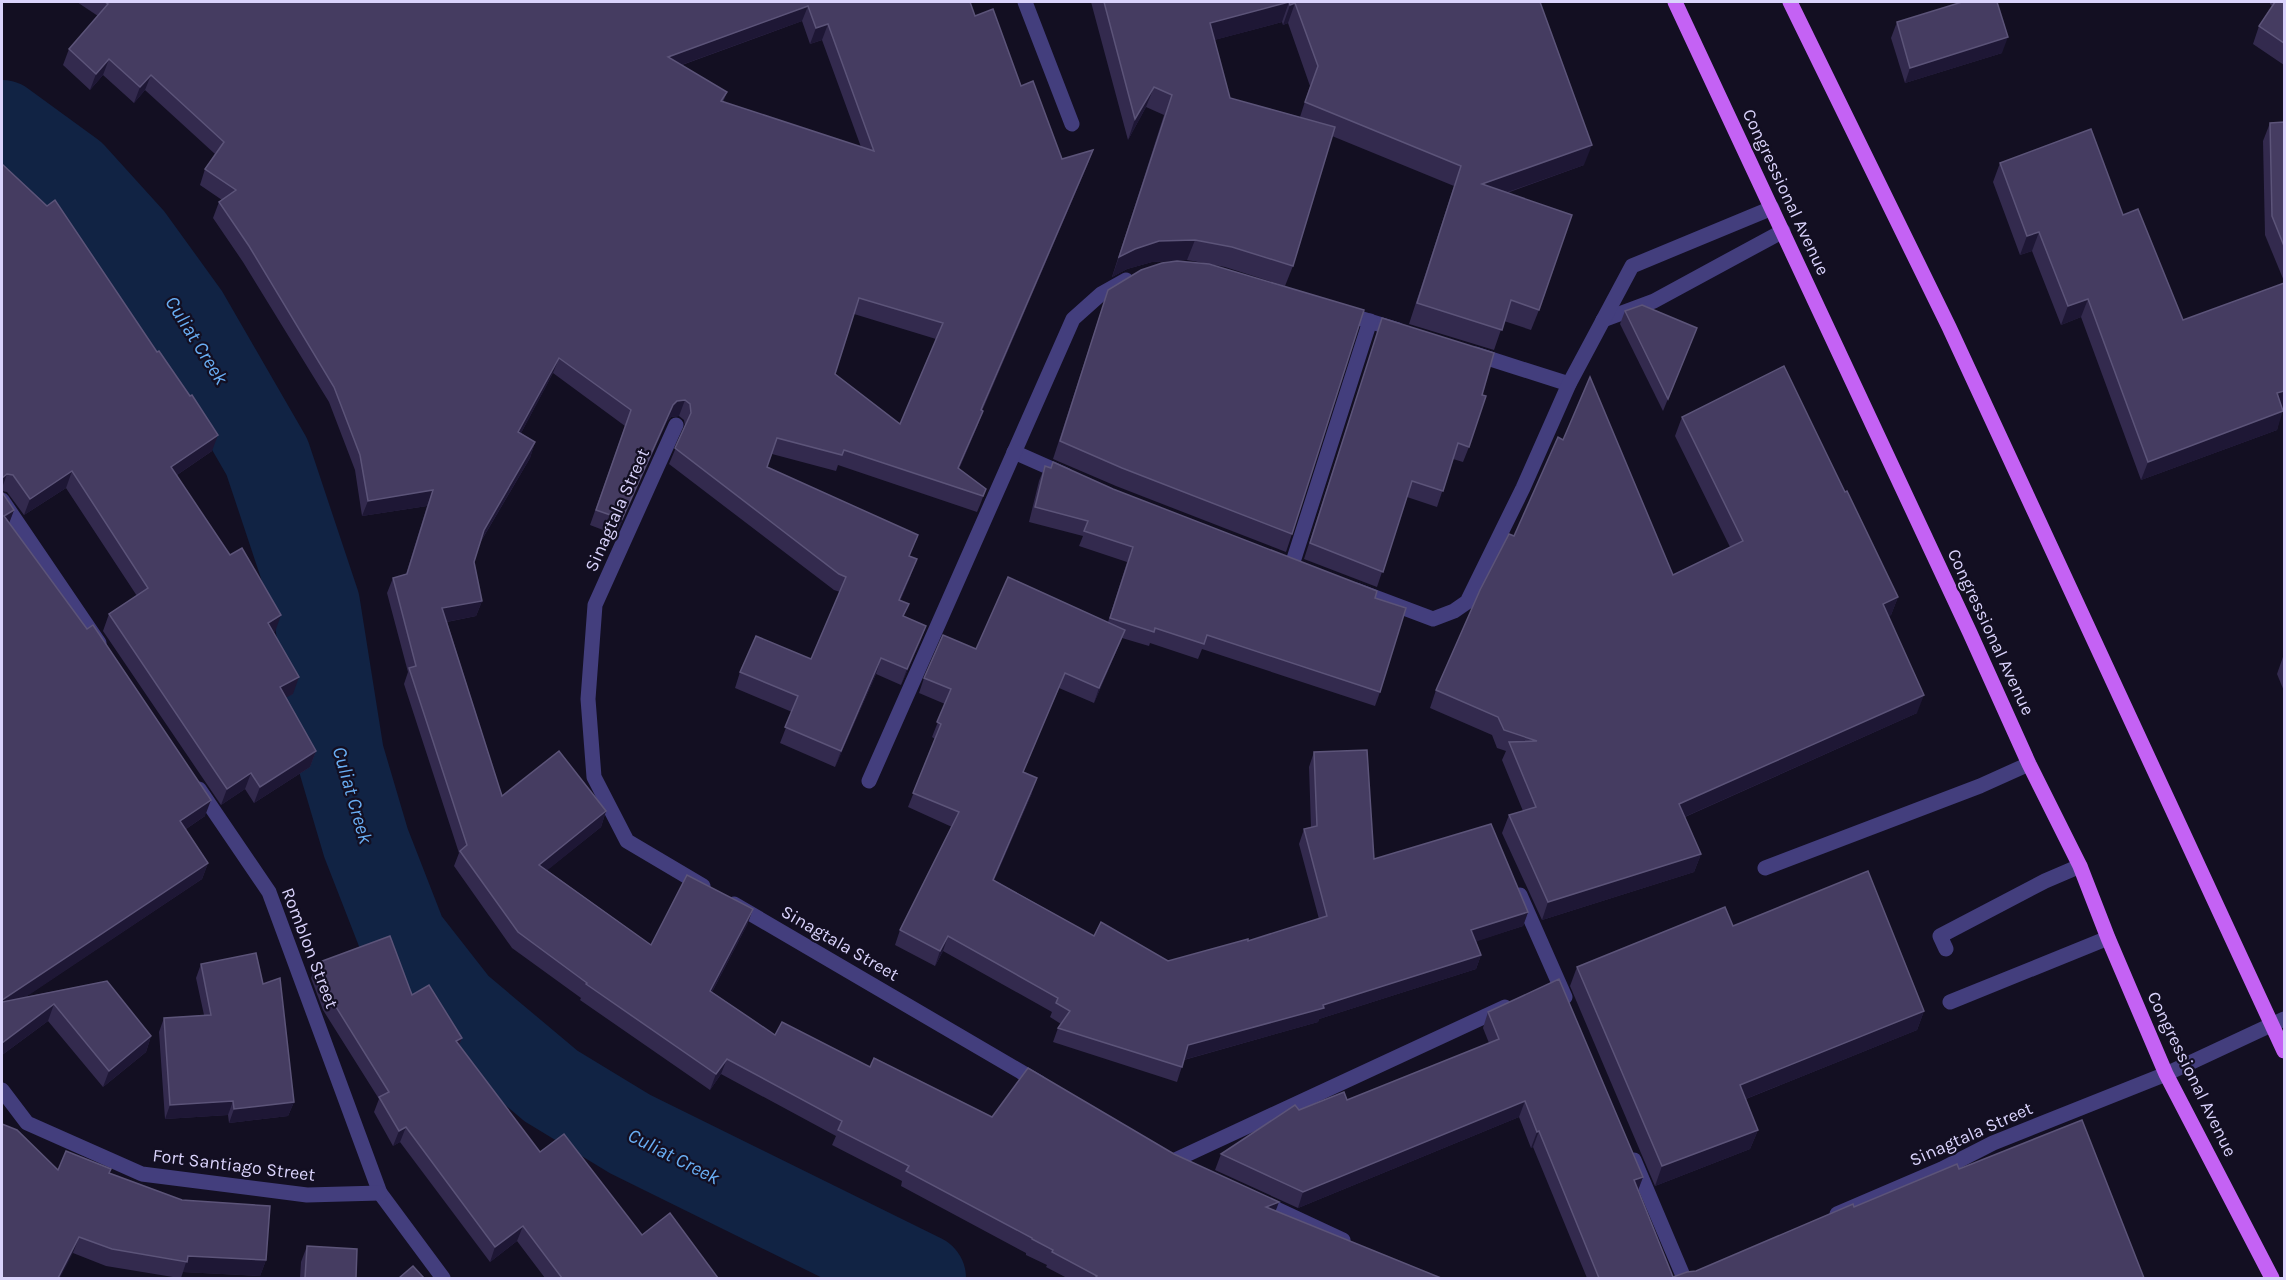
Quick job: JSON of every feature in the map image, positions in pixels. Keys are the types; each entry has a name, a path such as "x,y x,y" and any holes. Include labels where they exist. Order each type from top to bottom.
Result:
{"main road":[{"name":"Congressional Avenue","path":"1675,2 1784,231 2029,764 2080,866 2166,1074 2272,1278"},
{"path":"1790,2 1949,327 2278,1021 2284,1051"}],"street":[{"path":"1025,2 1072,124"},
{"path":"1346,586 1433,618 1454,611 1467,602 1523,488 1569,384 1632,266 1772,208"},
{"path":"1603,320 1654,301 1784,231"},
{"path":"869,781 1073,319 1101,294 1144,274"},
{"path":"1324,308 1414,335"},
{"path":"1292,565 1370,321"},
{"path":"1458,349 1569,384"},
{"name":"Sinagtala Street","path":"676,425 595,605 588,699 594,777 627,841 1049,1089"},
{"path":"1014,452 1080,480"},
{"path":"2,500 109,657"},
{"path":"1765,868 1980,786 2029,764"},
{"name":"Romblon Street","path":"189,775 269,892 380,1193 443,1278"},
{"path":"1946,950 1940,936 2045,881 2080,866"},
{"path":"1513,880 1553,985 1572,1015"},
{"path":"1950,1002 2108,938"},
{"path":"1194,1171 1168,1158 1516,1002"},
{"name":"Sinagtala Street","path":"1825,1219 1942,1169 1993,1143 2166,1074 2278,1021"},
{"name":"Fort Santiago Street","path":"2,1090 27,1123 142,1174 307,1195 380,1193"},
{"path":"1628,1147 1689,1277"},
{"path":"1247,1195 1353,1244"}],"building":[{"path":"105,2 970,2 975,16 993,9 1021,86 1033,81 1062,159 1093,150 958,468 986,489 983,496 844,450 842,455 777,438 767,467 918,535 909,556 917,559 899,600 909,604 903,616 926,626 907,669 881,658 841,751 785,727 798,696 740,672 756,636 811,659 846,577 839,574 675,448 691,413 690,404 685,400 677,401 673,405 622,519 596,510 631,410 559,358 518,432 535,442 484,530 474,562 482,601 442,608 502,796 559,751 606,811 539,865 651,945 687,875 753,909 710,991 775,1035 782,1022 870,1067 874,1058 992,1117 1028,1068 1174,1154 1279,1202 1266,1207 1441,1278 1095,1278 1097,1276 1052,1252 1053,1250 1032,1238 906,1171 909,1166 838,1130 842,1121 727,1059 716,1074 586,984 518,932 460,851 467,845 409,668 416,666 393,578 407,574 433,490 368,501 360,455 334,387 249,246 219,202 236,190 205,169 224,142 151,75 140,87 109,59 96,74 69,49 108,4","holes":["808,6 816,28 828,24 874,151 721,101 727,92 668,57","859,298 943,323 900,424 835,374"]},
{"path":"1104,2 1289,2 1210,23 1230,98 1335,127 1293,266 1232,247 1195,240 1159,241 1119,257 1172,95 1154,87 1135,119"},
{"path":"1289,2 1540,2 1592,145 1482,184 1572,215 1539,310 1511,300 1502,330 1417,303 1461,166 1305,102 1318,66 1295,3 1290,5"},
{"path":"1962,2 1997,2 2008,37 1910,68 1897,22"},
{"path":"2275,2 2284,2 2284,43 2259,26"},
{"path":"2284,122 2284,246 2272,216 2270,123"},
{"path":"2091,129 2123,215 2138,209 2183,320 2284,283 2284,391 2277,393 2283,411 2148,462 2088,299 2068,306 2039,232 2027,236 2000,163"},
{"path":"2,164 47,206 55,200 157,352 159,351 190,396 192,395 218,435 171,467 230,555 242,548 281,615 268,623 299,677 280,687 316,751 260,787 251,773 227,789 109,614 148,588 72,471 30,499 13,475 7,474 2,478"},
{"path":"1177,261 1209,264 1364,310 1292,534 1122,468 1060,441 1108,290 1141,270"},
{"path":"1642,305 1697,328 1668,399 1625,311"},
{"path":"1382,318 1494,353 1482,395 1486,396 1469,447 1458,443 1443,491 1412,481 1383,572 1310,543"},
{"path":"1784,366 1898,597 1883,604 1924,695 1679,804 1701,854 1548,902 1509,815 1536,807 1509,742 1537,741 1504,730 1498,717 1436,690 1480,590 1509,534 1514,536 1558,437 1563,440 1590,377 1673,575 1743,541 1682,417"},
{"path":"1053,462 1113,489 1377,591 1375,598 1406,608 1380,692 1207,635 1204,644 1155,628 1154,632 1110,618 1133,547 1084,531 1088,521 1035,507 1045,466 1051,468"},
{"path":"2,492 14,510 4,516 87,629 93,625 211,800 180,821 208,863 2,1000"},
{"path":"1008,577 1125,630 1099,688 1065,673 1023,772 1037,778 993,880 1094,936 1101,922 1168,961 1248,939 1248,941 1327,916 1304,829 1317,826 1314,752 1367,750 1374,859 1491,824 1528,912 1471,930 1481,955 1323,1005 1324,1008 1188,1045 1182,1067 1058,1028 1070,1011 1056,1003 1058,998 948,936 940,951 900,930 959,812 913,793 941,724 937,722 951,689 924,678 943,635 976,649"},
{"path":"1868,871 1924,1011 1740,1085 1758,1130 1662,1166 1577,967 1725,907 1733,926"},
{"path":"390,936 412,995 429,985 462,1038 456,1041 540,1152 564,1134 642,1235 670,1213 718,1278 562,1278 523,1226 495,1247 406,1127 399,1131 379,1097 389,1092 328,994 317,963"},
{"path":"256,953 263,984 280,978 294,1102 234,1109 233,1101 170,1105 164,1018 211,1015 201,964"},
{"path":"1559,979 1643,1177 1634,1180 1673,1277 1696,1271 1853,1204 1854,1207 1957,1164 1959,1169 2082,1120 2144,1278 1599,1278 1525,1101 1303,1192 1221,1154 1295,1105 1299,1110 1344,1092 1347,1100 1499,1039 1488,1012"},
{"path":"107,981 151,1036 109,1071 54,1004 2,1043 2,1002"},
{"path":"2,1124 17,1130 58,1170 66,1151 111,1169 109,1173 182,1200 270,1206 266,1260 188,1256 187,1262 112,1249 79,1237 58,1278 2,1278"},
{"path":"307,1246 357,1249 356,1278 305,1278"},
{"path":"413,1266 424,1278 399,1278"}],"waterway":[{"name":"Culiat Creek","path":"2,124 72,175 130,239 185,315 267,457 316,604 340,755 366,843 403,938 457,1007 551,1086 630,1134 922,1278"}]}
